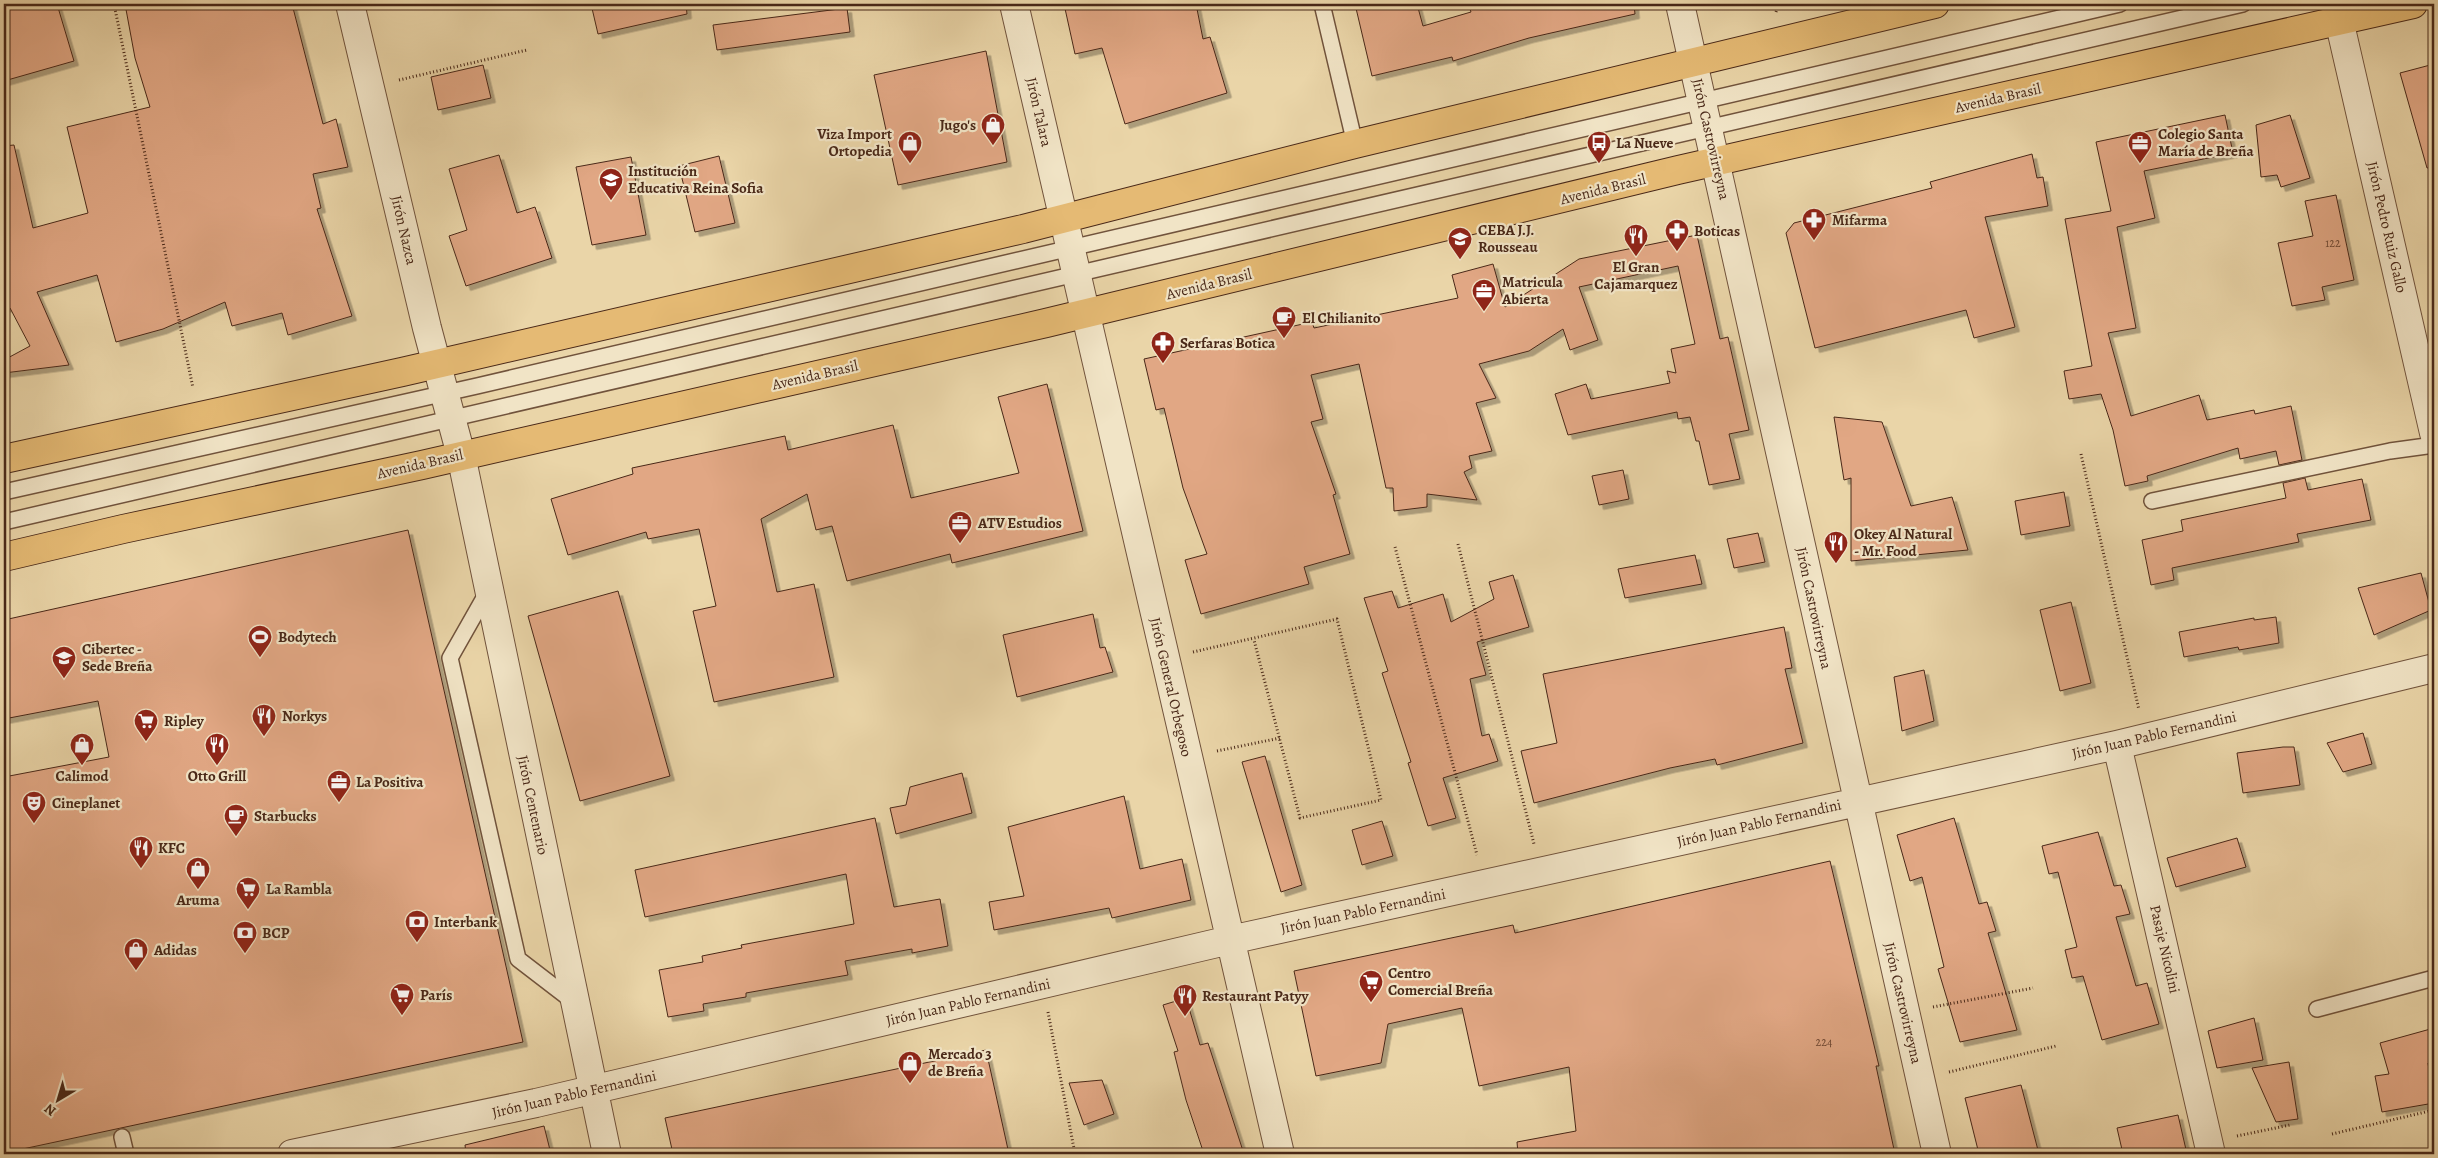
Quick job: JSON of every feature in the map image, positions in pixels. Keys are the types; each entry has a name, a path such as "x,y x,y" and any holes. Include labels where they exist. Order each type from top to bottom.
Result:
{"main road":[{"path":"4,459 436,365 1063,220 1355,144 1935,4"},
{"name":"Avenida Brasil","path":"4,556 461,455 1086,313 1716,162 2413,4"}],"street":[{"name":"Jirón Nazca","path":"350,4 436,365 461,455"},
{"name":"Jirón Talara","path":"1014,4 1063,220"},
{"name":"Jirón Castrovirreyna","path":"1680,4 1937,1154"},
{"name":"Jirón Pedro Ruiz Gallo","path":"2339,20 2434,433"},
{"name":"Jirón General Orbegoso","path":"1063,220 1280,1154"},
{"name":"Jirón Centenario","path":"461,455 592,1090 607,1154"},
{"name":"Jirón Juan Pablo Fernandini","path":"292,1154 592,1090 1230,940 2117,744 2434,668"},
{"name":"Pasaje Nicolini","path":"2117,744 2209,1148"}],"lane":[{"path":"1322,4 1355,144"},
{"path":"4,492 448,406 1076,275 2120,4"},
{"path":"4,522 1069,247 1705,113 2243,4"},
{"path":"2152,502 2390,451 2434,445"},
{"path":"488,590 450,658 518,959 574,1002"},
{"path":"2317,1009 2434,978"},
{"path":"116,1154 117,1138 126,1154"}],"path":[{"path":"114,4 199,416"},
{"path":"370,87 527,50"},
{"path":"2081,454 2146,737"},
{"path":"1458,544 1530,825 1540,872"},
{"path":"1395,547 1484,884"},
{"path":"1164,658 1254,640 1337,619 1381,800 1300,818 1254,640"},
{"path":"1187,758 1280,738"},
{"path":"1043,984 1075,1154"},
{"path":"1905,1012 2033,988"},
{"path":"1920,1079 2056,1046"},
{"path":"2332,1134 2434,1110"},
{"path":"2209,1148 2290,1125"}],"building":[{"path":"4,4 57,4 74,61 4,81"},
{"path":"125,4 292,4 323,124 336,119 348,167 313,174 321,208 317,209 352,316 288,335 282,313 232,326 225,302 163,329 116,342 97,275 37,292 69,365 4,373 4,360 30,346 10,308 4,307 4,146 14,145 33,228 88,213 67,127 150,107 135,58"},
{"path":"591,4 686,4 687,14 598,34"},
{"path":"1064,4 1196,4 1203,39 1210,37 1227,93 1125,124 1102,48 1075,54"},
{"path":"1355,4 1417,4 1423,26 1471,12 1468,4 1634,4 1635,14 1529,38 1453,61 1452,57 1372,76"},
{"path":"847,8 850,32 717,50 713,25"},
{"path":"986,51 1007,162 898,185 874,75"},
{"path":"2434,64 2434,167 2427,168 2400,73"},
{"path":"483,65 491,98 438,110 431,77"},
{"path":"2225,115 2233,153 2144,171 2155,218 2117,227 2136,328 2108,333 2131,416 2199,395 2207,420 2254,410 2255,414 2291,406 2302,460 2279,465 2276,451 2240,459 2238,448 2147,476 2148,481 2125,486 2113,430 2101,394 2069,399 2064,371 2092,366 2065,219 2111,211 2096,142"},
{"path":"2290,115 2310,178 2281,187 2277,175 2261,177 2256,125"},
{"path":"2032,154 2037,178 2043,177 2048,206 1985,217 2015,327 1974,338 1966,310 1815,348 1786,233 1794,223 1932,188 1930,182"},
{"path":"499,155 517,213 535,207 552,258 466,286 449,236 467,230 449,169"},
{"path":"719,156 735,223 695,232 679,166"},
{"path":"631,157 646,235 592,245 576,167"},
{"path":"2336,195 2354,280 2322,287 2325,300 2292,306 2278,243 2313,236 2305,201"},
{"path":"1697,235 1720,339 1728,337 1749,430 1729,434 1740,479 1709,485 1699,441 1696,441 1690,417 1678,419 1677,412 1568,435 1555,394 1586,384 1591,399 1670,383 1667,371 1676,373 1671,349 1695,344 1678,266 1579,287 1598,340 1570,350 1563,329 1529,351 1479,364 1496,398 1476,403 1492,451 1469,456 1472,468 1464,472 1477,500 1427,494 1427,507 1394,511 1393,488 1386,488 1359,364 1311,375 1323,419 1311,422 1336,494 1333,495 1350,554 1304,567 1309,584 1201,614 1185,560 1207,554 1183,488 1164,408 1156,410 1144,359 1312,322 1314,328 1458,298 1452,275 1493,264 1505,307 1579,259"},
{"path":"1047,384 1083,531 952,563 950,554 847,581 832,526 816,530 807,494 761,519 777,592 814,584 834,677 714,702 693,611 716,606 699,529 648,539 646,532 568,555 551,499 633,474 632,468 785,436 788,450 893,425 911,498 1019,473 998,397"},
{"path":"1834,417 1882,422 1911,506 1952,497 1968,550 1851,561 1851,478 1844,480"},
{"path":"1623,470 1629,499 1599,505 1592,476"},
{"path":"2305,478 2308,490 2362,479 2371,520 2297,534 2299,542 2172,568 2174,580 2151,585 2142,540 2183,531 2181,520 2286,498 2283,483"},
{"path":"2064,492 2070,526 2021,535 2015,501"},
{"name":"La Rambla","path":"408,530 523,1042 4,1153 4,777 109,757 98,701 4,719 4,620"},
{"path":"1758,533 1765,562 1734,568 1727,539"},
{"path":"1695,555 1702,584 1625,598 1618,569"},
{"path":"2421,573 2431,610 2374,635 2358,588"},
{"path":"1513,575 1529,627 1477,642 1486,675 1470,679 1482,736 1489,734 1498,761 1443,778 1456,818 1428,826 1408,763 1411,762 1382,673 1388,671 1364,598 1392,591 1398,608 1443,594 1451,622 1494,599 1489,582"},
{"path":"618,591 670,776 580,801 528,616"},
{"path":"2071,602 2091,683 2060,691 2040,610"},
{"path":"1093,614 1100,648 1105,647 1113,672 1017,697 1003,635"},
{"path":"2276,617 2279,643 2239,650 2238,647 2184,657 2179,632 2254,618 2254,620"},
{"path":"1784,627 1792,668 1785,669 1803,743 1717,765 1715,759 1670,768 1534,803 1521,751 1557,743 1543,674"},
{"path":"1924,670 1934,721 1902,731 1894,677"},
{"path":"2363,733 2372,764 2343,772 2327,743"},
{"path":"2294,747 2300,785 2243,793 2237,753"},
{"path":"1265,756 1302,885 1281,892 1242,762"},
{"path":"962,773 972,813 896,834 890,808 906,805 910,787"},
{"path":"1124,796 1140,869 1182,859 1191,900 1112,918 1109,908 994,930 989,902 1024,896 1008,827"},
{"path":"875,818 894,907 940,899 948,946 912,953 912,949 845,961 848,975 746,993 746,997 703,1004 704,1011 668,1017 659,970 703,962 702,956 742,948 741,945 854,924 846,874 645,917 635,870"},
{"path":"1954,818 1979,904 1987,902 1996,931 1988,933 2017,1030 1960,1042 1938,969 1944,967 1922,877 1910,881 1897,835"},
{"path":"1382,821 1393,856 1362,865 1352,830"},
{"path":"2098,832 2114,886 2121,885 2130,914 2116,917 2136,986 2147,983 2159,1024 2102,1040 2083,976 2072,978 2065,950 2077,947 2058,872 2049,874 2042,846"},
{"path":"2237,838 2246,867 2176,887 2167,858"},
{"path":"1830,861 1879,1066 1876,1066 1895,1154 1518,1154 1517,1142 1576,1131 1569,1067 1479,1086 1462,1008 1388,1024 1381,1063 1316,1076 1294,971 1513,925 1515,933"},
{"path":"1186,998 1200,1045 1208,1043 1244,1154 1204,1154 1186,1100 1174,1052 1178,1051 1163,1005"},
{"path":"2254,1018 2263,1060 2217,1068 2208,1031"},
{"path":"2434,1028 2434,1061 2428,1063 2434,1103 2382,1112 2375,1076 2389,1074 2380,1043"},
{"name":"Mercado 3 de Breña","path":"986,1050 1009,1154 673,1154 665,1118"},
{"path":"2289,1062 2298,1119 2276,1122 2252,1068"},
{"path":"1102,1080 1114,1114 1084,1125 1069,1083"},
{"path":"2021,1085 2039,1154 1979,1154 1965,1098"},
{"path":"2178,1115 2187,1154 2123,1154 2117,1128"},
{"path":"544,1126 551,1154 466,1154 465,1145"}],"place":[{"name":"Jugo's","path":"993,146"},
{"name":"Viza Import Ortopedia","path":"910,164"},
{"name":"La Nueve","path":"1599,164"},
{"name":"Colegio Santa María de Breña","path":"2140,164"},
{"name":"Institución Educativa Reina Sofia","path":"611,201"},
{"name":"Mifarma","path":"1814,241"},
{"name":"Boticas","path":"1677,252"},
{"name":"El Gran Cajamarquez","path":"1636,257"},
{"name":"CEBA J.J. Rousseau","path":"1460,260"},
{"name":"Matricula Abierta","path":"1484,312"},
{"name":"El Chilianito","path":"1284,339"},
{"name":"Serfaras Botica","path":"1163,364"},
{"name":"ATV Estudios","path":"960,544"},
{"name":"Okey Al Natural - Mr. Food","path":"1836,564"},
{"name":"Bodytech","path":"260,658"},
{"name":"Cibertec - Sede Breña","path":"64,679"},
{"name":"Norkys","path":"264,737"},
{"name":"Ripley","path":"146,742"},
{"name":"Calimod","path":"82,766"},
{"name":"Otto Grill","path":"217,766"},
{"name":"La Positiva","path":"339,803"},
{"name":"Cineplanet","path":"34,824"},
{"name":"Starbucks","path":"236,837"},
{"name":"KFC","path":"141,869"},
{"name":"Aruma","path":"198,890"},
{"name":"La Rambla","path":"248,910"},
{"name":"Interbank","path":"417,943"},
{"name":"BCP","path":"245,954"},
{"name":"Adidas","path":"136,971"},
{"name":"Centro Comercial Breña","path":"1371,1003"},
{"name":"París","path":"402,1016"},
{"name":"Restaurant Patyy","path":"1185,1017"},
{"name":"Mercado 3 de Breña","path":"910,1084"}]}
